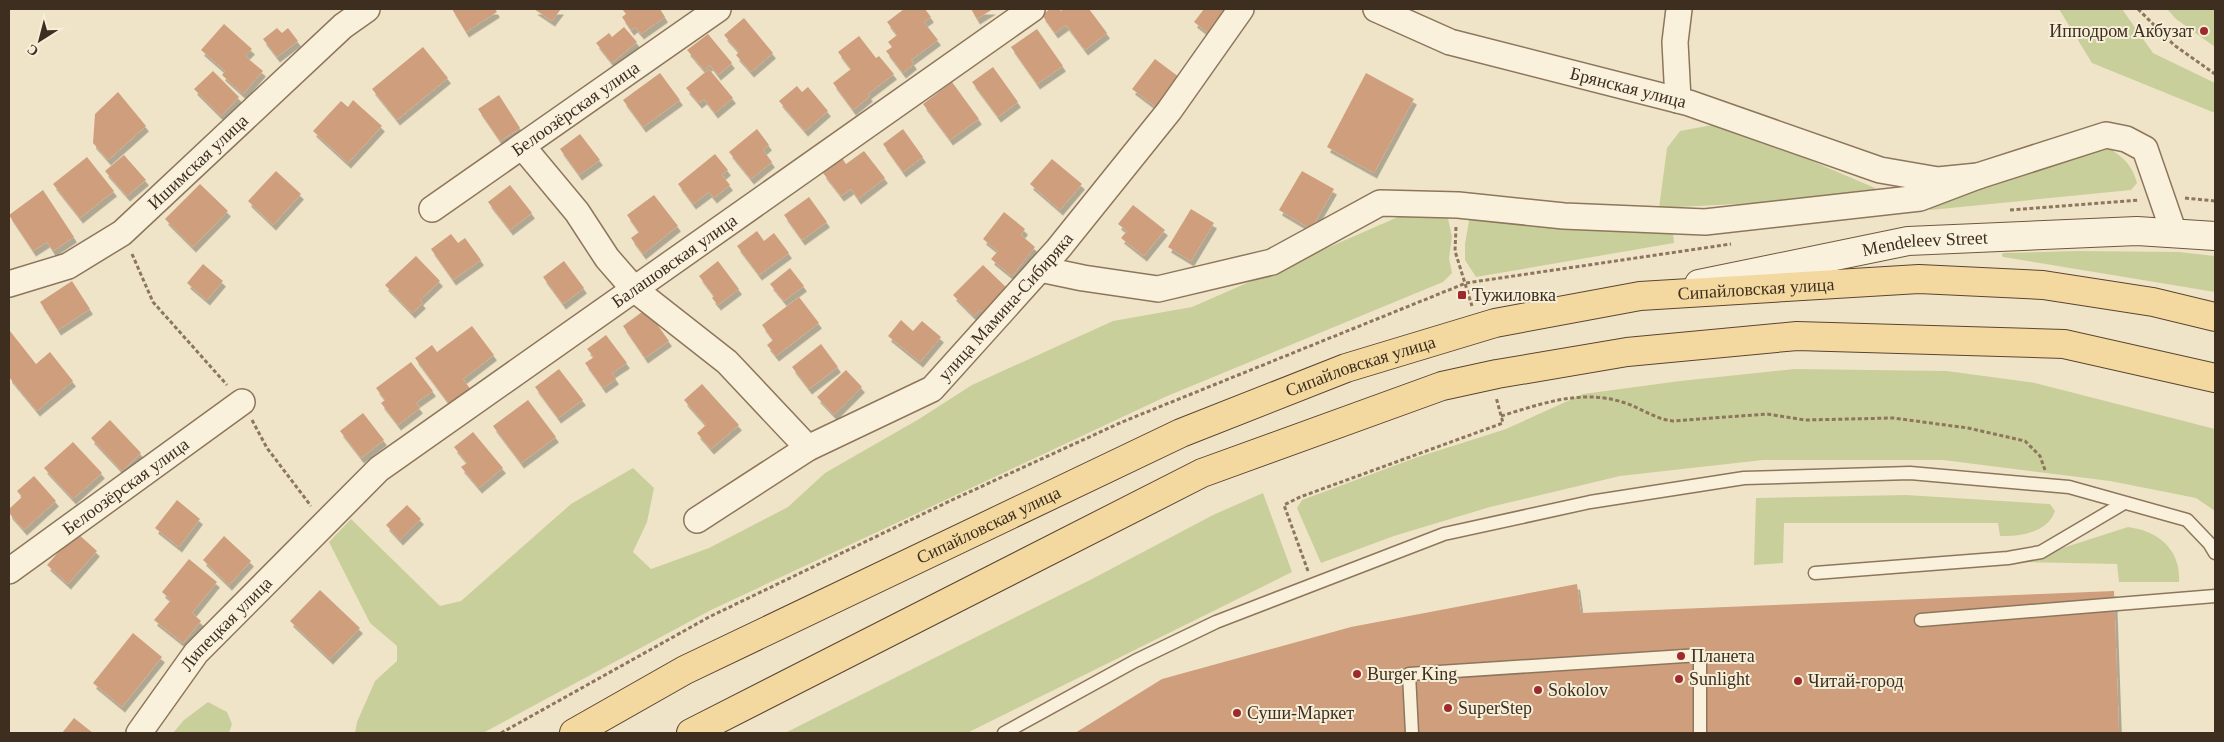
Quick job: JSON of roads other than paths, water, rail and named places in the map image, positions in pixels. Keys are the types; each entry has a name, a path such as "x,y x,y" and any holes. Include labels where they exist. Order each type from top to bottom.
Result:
{"main road":[{"name":"Mendeleev Street","path":"1640,296 1908,241 2137,231 2215,236"},
{"name":"Сипайловская улица","path":"574,733 685,670 1181,433 1346,368 1495,323 1640,296 1919,280 2043,285 2153,302 2215,317"},
{"path":"691,733 1202,473 1442,386 1496,374 1626,352 1796,336 2064,344 2215,378"}],"street":[{"name":"Ишимская улица","path":"9,284 68,266 122,233 343,26 367,9"},
{"name":"Белоозёрская улица","path":"432,210 718,9"},
{"name":"Балашовская улица","path":"324,524 379,469 1032,9"},
{"name":"улица Мамина-Сибиряка","path":"697,520 808,448 932,389 1040,269 1169,111 1241,9"},
{"name":"Брянская улица","path":"1376,9 1450,42 1678,100 1880,170 1938,180 1978,176"},
{"path":"1678,100 1674,42 1679,9"},
{"path":"1040,269 1083,278 1158,289 1272,262 1380,203 1458,204 1564,216 1705,222 1920,198 1978,176 2106,135 2126,139 2144,149 2174,233"},
{"path":"522,146 577,212 607,258 634,289 727,362 808,448"},
{"name":"Белоозёрская улица","path":"9,571 242,402"},
{"name":"Липецкая улица","path":"139,733 196,653 324,524"}],"lane":[{"path":"1004,733 1135,661 1216,622 1444,534 1590,502 1744,478 1910,473 2069,487 2187,520 2209,543 2215,553"},
{"path":"1815,573 2008,558 2040,552 2124,503"},
{"path":"1922,620 2215,596"},
{"path":"1412,733 1409,674 1700,655 1700,733"}],"place":[{"name":"Ипподром Акбузат","path":"2204,31"},
{"name":"Тужиловка","path":"1462,295"},
{"name":"Планета","path":"1681,656"},
{"name":"Burger King","path":"1357,674"},
{"name":"Sunlight","path":"1679,679"},
{"name":"Читай-город","path":"1798,681"},
{"name":"Sokolov","path":"1538,690"},
{"name":"SuperStep","path":"1448,708"},
{"name":"Суши-Маркет","path":"1237,713"}]}
